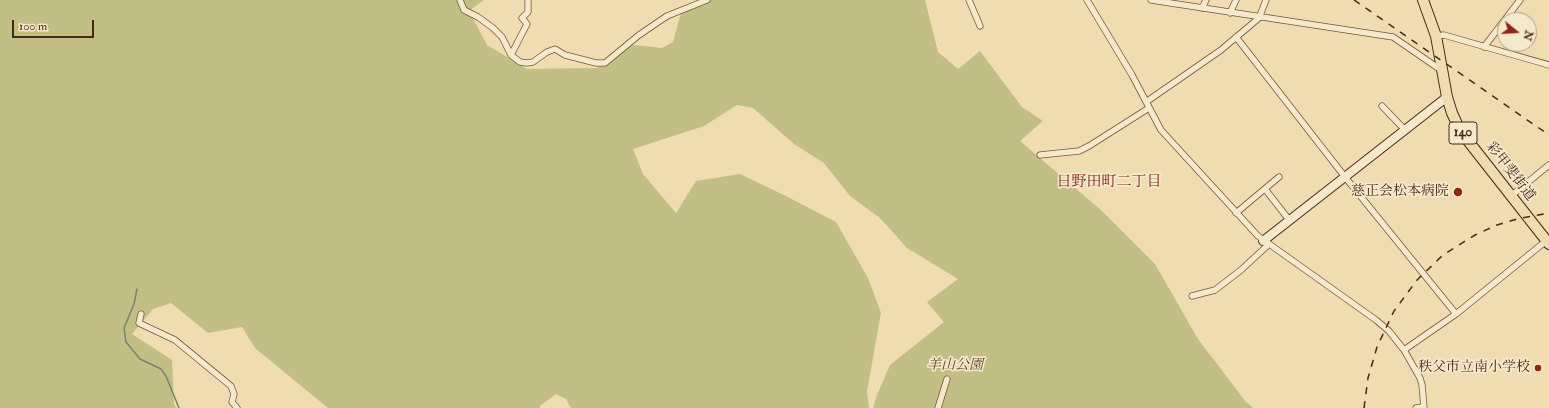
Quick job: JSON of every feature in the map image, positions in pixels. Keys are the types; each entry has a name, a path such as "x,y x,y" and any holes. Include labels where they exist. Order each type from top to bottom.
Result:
{"highway":[{"name":"彩甲斐街道","path":"1423,0 1436,36 1447,97 1452,113 1465,137 1548,241"}],"street":[{"path":"460,0 464,10 478,17 494,28 502,37 511,55 520,62 528,63 533,62 547,52 555,49 565,55 596,63 605,63 639,34 667,16 707,0"},
{"path":"511,55 527,24 522,18 528,12 528,0"},
{"path":"969,0 980,26"},
{"path":"1087,0 1132,75 1162,130 1236,213 1266,243 1376,320 1388,331 1404,350 1420,378 1422,385 1424,407 1416,408"},
{"path":"1152,0 1393,38 1442,71"},
{"path":"1202,8 1206,0"},
{"path":"1230,13 1236,0"},
{"path":"1146,102 1236,38 1259,18 1266,0"},
{"path":"1484,47 1520,0"},
{"path":"1436,36 1444,35 1549,65"},
{"path":"1236,38 1345,177 1456,314"},
{"path":"1192,296 1215,290 1241,270 1266,243 1290,221 1447,97"},
{"path":"1382,106 1405,130"},
{"path":"1040,154 1079,151 1149,108"},
{"path":"1511,196 1549,165"},
{"path":"1236,213 1279,177"},
{"path":"1265,189 1290,221"},
{"path":"1404,350 1456,314 1548,241"},
{"path":"141,314 139,323 175,340 231,386 234,394 232,402 237,408"},
{"path":"938,408 947,379"}],"green space":[{"name":"羊山公園","path":"0,0 484,0 469,11 487,45 527,69 597,68 624,44 662,48 673,42 682,9 710,0 925,0 938,52 958,69 980,51 1022,107 1043,121 1020,141 1101,210 1155,264 1198,339 1246,402 1253,408 873,408 890,365 944,322 927,302 958,279 907,248 880,218 850,196 824,163 794,144 753,108 737,105 704,126 633,149 643,174 676,213 696,181 740,174 836,222 868,278 881,313 867,391 869,408 571,408 566,399 556,394 540,406 540,408 328,408 255,348 242,327 208,333 171,303 153,309 132,334 172,360 174,404 176,408 0,408"}],"waterway":[{"path":"137,289 134,304 124,328 126,342 140,359 161,369 166,376 179,408"}],"railway":[{"path":"1354,0 1549,135"},
{"path":"1364,408 1368,378 1377,347 1394,311 1417,280 1443,255 1475,235 1497,225 1517,219 1549,213"}],"place":[{"name":"慈正会松本病院","path":"1458,192"},
{"name":"秩父市立南小学校","path":"1538,368"}],"district":[{"name":"日野田町二丁目","path":"1109,183"}]}
